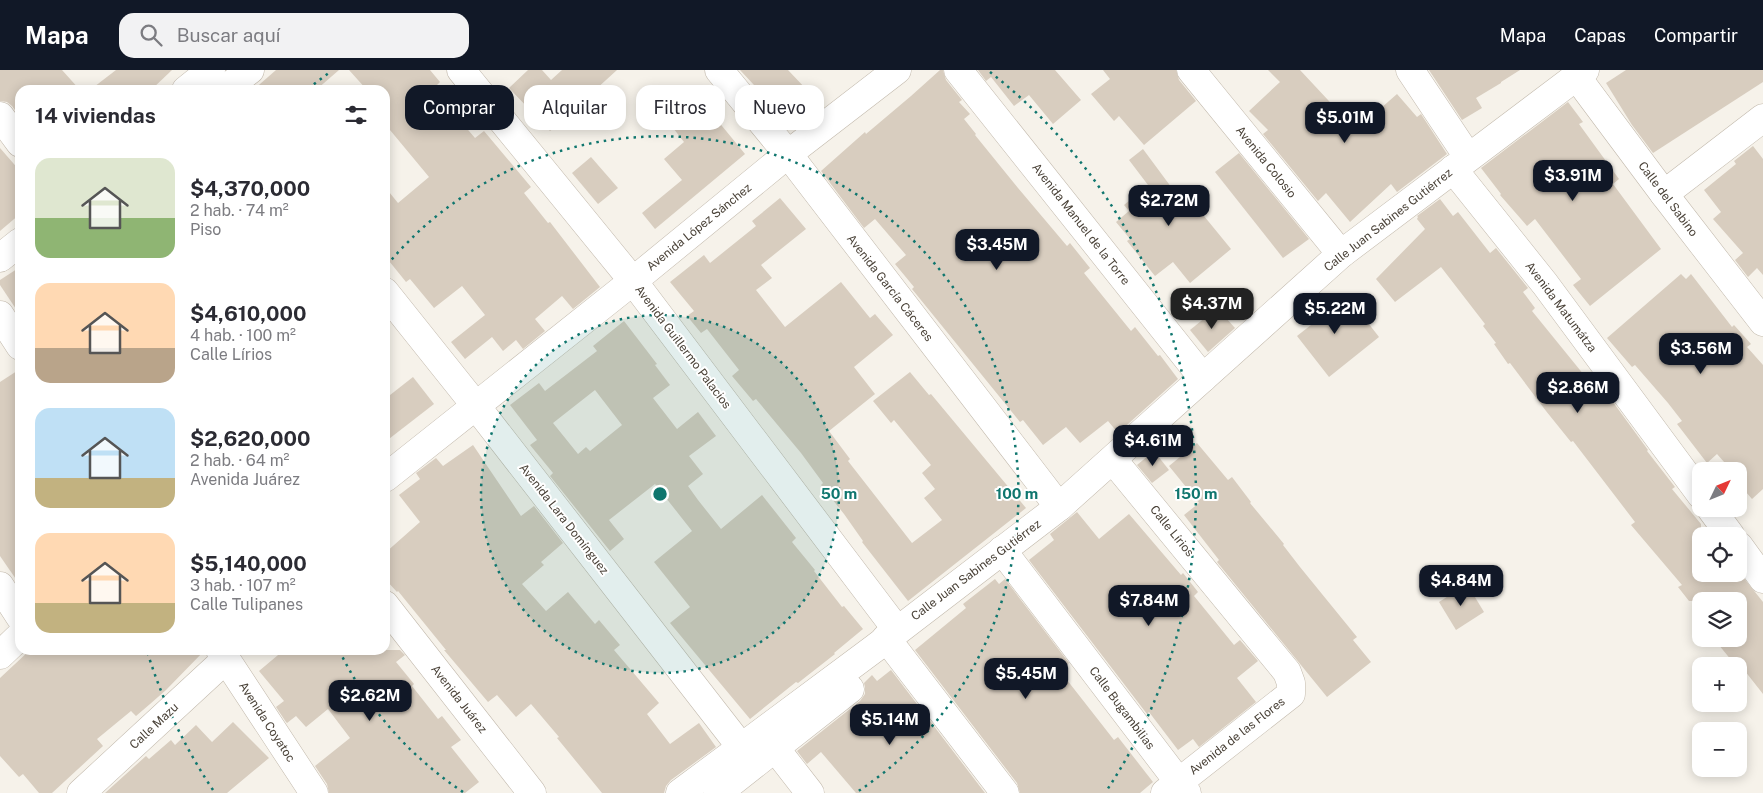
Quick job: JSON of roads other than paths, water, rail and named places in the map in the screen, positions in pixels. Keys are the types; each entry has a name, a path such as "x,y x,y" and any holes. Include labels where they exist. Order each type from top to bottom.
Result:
{"street":[{"path":"202,85 250,70"},
{"name":"Avenida Guillermo Palacios","path":"461,70 633,281 886,639 1005,793"},
{"name":"Avenida García Cáceres","path":"718,70 788,154 1059,507"},
{"name":"Avenida López Sánchez","path":"390,474 633,281 788,154 897,70"},
{"name":"Avenida Manuel de la Torre","path":"958,70 1203,378"},
{"name":"Avenida Colosio","path":"1191,70 1341,254"},
{"name":"Avenida Matumátza","path":"1410,70 1461,163 1545,284 1692,484"},
{"name":"Calle Juan Sabines Gutiérrez","path":"680,793 1059,507 1114,460 1341,254 1580,73"},
{"name":"Calle del Sabino","path":"1580,73 1664,194 1761,316"},
{"path":"0,116 15,136"},
{"path":"1664,194 1763,118"},
{"path":"0,258 15,246"},
{"name":"Avenida Lara Domínguez","path":"390,298 741,747"},
{"path":"0,315 15,338"},
{"name":"Calle Lírios","path":"1114,460 1287,672"},
{"name":"Calle Bugambilias","path":"1002,550 1177,789"},
{"path":"1747,557 1763,579"},
{"path":"0,586 15,609"},
{"name":"Avenida Juárez","path":"390,611 532,793"},
{"path":"718,793 862,679 886,639"},
{"path":"0,655 15,641"},
{"name":"Calle Mazu","path":"81,793 223,655"},
{"name":"Avenida Coyatoc","path":"223,655 314,793"},
{"name":"Avenida de las Flores","path":"1177,789 1291,694 1291,683 1287,672"},
{"path":"775,748 810,793"}]}
